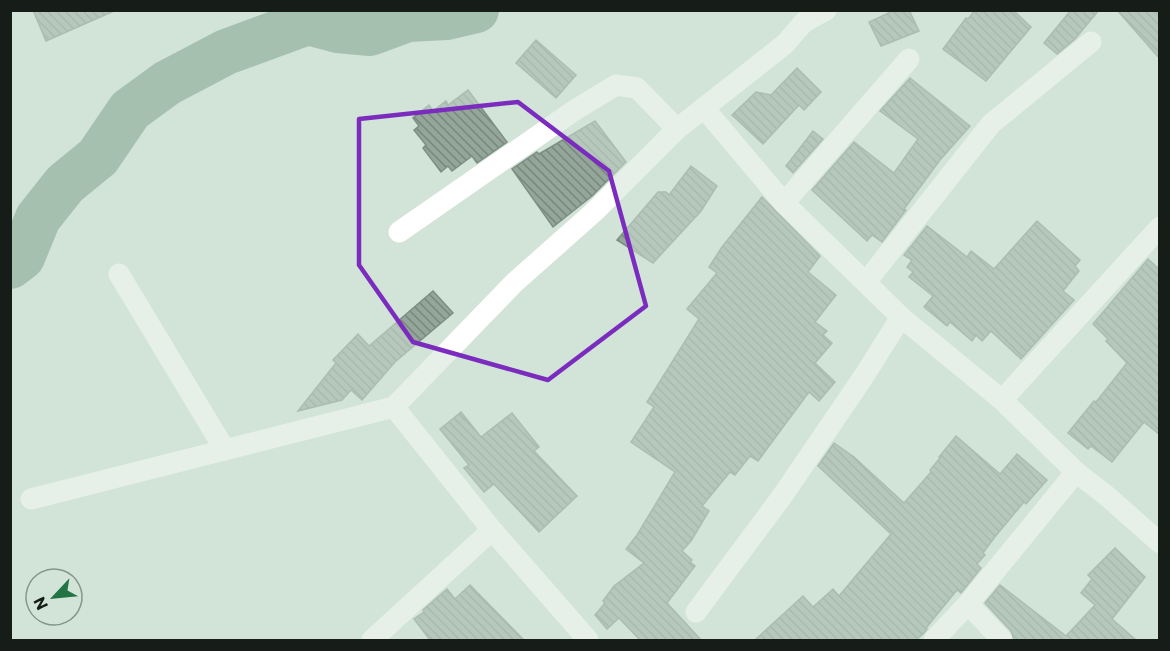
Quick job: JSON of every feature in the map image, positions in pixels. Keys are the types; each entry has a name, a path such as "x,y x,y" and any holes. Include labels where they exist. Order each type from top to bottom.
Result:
{"street":[{"path":"31,499 394,407 514,283 594,212 677,129 785,44 804,22 826,10"},
{"path":"866,282 991,124 1091,42"},
{"path":"784,203 909,59"},
{"path":"399,232 575,110 616,86 637,88 677,129"},
{"path":"704,108 784,203 901,316 1002,400 1076,472 1160,543"},
{"path":"1002,400 1160,227"},
{"path":"120,274 225,450"},
{"path":"696,612 783,495 864,376 901,316"},
{"path":"394,407 492,530 588,640"},
{"path":"934,640 968,604 1076,472"},
{"path":"372,640 492,530"},
{"path":"968,604 1002,640"}],"highlighted area":[{"path":"518,102 609,171 646,306 548,380 413,342 359,265 359,119"}],"building":[{"path":"33,10 116,10 46,41"},
{"path":"895,10 909,10 919,31 881,46 869,22"},
{"path":"975,10 1013,10 1031,27 986,81 943,49 966,18 968,19"},
{"path":"1071,10 1099,10 1075,39 1057,54 1044,43"},
{"path":"1117,10 1160,10 1160,59"},
{"path":"536,40 576,75 556,98 516,63"},
{"path":"797,68 821,92 804,110 799,105 763,144 732,115 756,92 771,95"},
{"path":"910,78 970,126 940,160 882,242 872,235 867,241 812,190 854,142 894,173 918,139 880,111"},
{"path":"468,90 507,142 477,163 472,156 452,171 448,166 441,172 423,148 426,145 414,130 419,126 413,118 429,105 433,111 446,101 448,105"},
{"path":"595,121 626,162 592,196 553,227 512,169 537,152 539,154"},
{"path":"813,131 823,139 793,173 786,166"},
{"path":"691,166 717,186 701,211 653,263 617,240 658,192 666,192 669,195"},
{"path":"762,197 820,256 808,272 836,295 815,322 827,331 823,335 832,343 815,363 835,382 819,401 809,392 758,461 750,456 735,475 730,472 702,506 709,511 691,541 682,551 695,566 667,603 701,640 640,640 619,618 607,629 595,615 614,586 644,563 626,549 675,472 631,442 654,407 647,402 699,319 687,309 717,273 709,267"},
{"path":"1037,221 1080,260 1075,266 1079,271 1063,291 1074,300 1021,359 991,331 982,341 976,335 972,341 950,322 947,326 924,307 933,296 909,277 913,272 907,267 912,260 904,255 927,226 967,257 971,251 994,269"},
{"path":"1148,259 1160,270 1160,435 1144,422 1112,462 1091,446 1088,449 1068,433 1127,363 1093,324"},
{"path":"433,291 453,313 395,362 362,400 351,390 342,400 298,411 336,363 333,360 358,334 369,346"},
{"path":"461,412 481,437 512,413 539,447 534,451 577,496 539,532 494,484 484,492 464,468 469,465 440,429"},
{"path":"956,436 1000,474 1017,454 1047,480 1026,504 1024,502 994,538 977,564 981,568 961,593 957,590 924,633 916,640 755,640 803,596 813,607 833,589 839,596 891,534 818,466 834,443 854,457 904,503 931,472 930,470 939,457"},
{"path":"1115,548 1145,577 1112,619 1136,640 1014,640 1011,631 985,603 1000,585 1066,636 1095,605 1081,593 1092,579 1088,575"},
{"path":"470,585 524,640 430,640 414,619 447,589 455,599"}],"waterway":[{"path":"10,266 22,257 38,218 65,184 98,157 130,110 167,83 226,52 308,22 338,30 370,33 408,19 446,17 476,10"}]}
